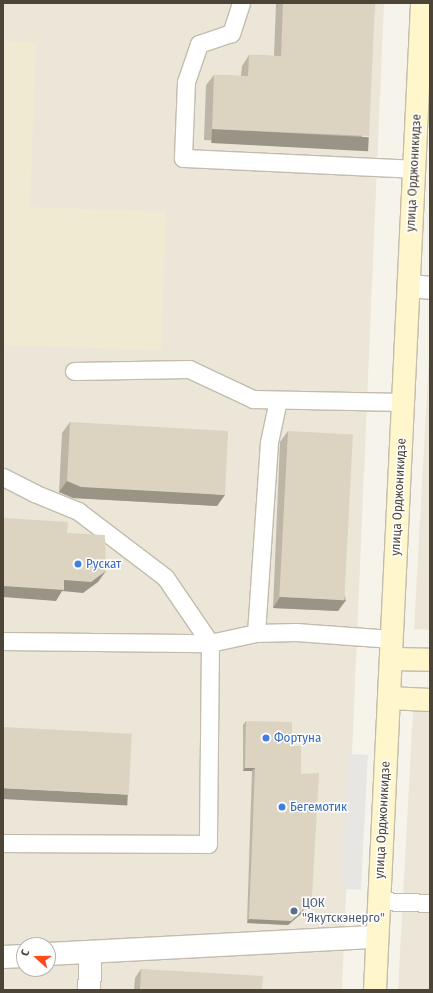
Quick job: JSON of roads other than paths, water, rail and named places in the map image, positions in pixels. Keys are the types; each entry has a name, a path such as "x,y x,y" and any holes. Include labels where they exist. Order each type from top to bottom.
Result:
{"street":[{"name":"улица Орджоникидзе","path":"375,990 414,169 425,64 422,3"},
{"path":"408,286 430,288"},
{"path":"391,649 430,660"},
{"path":"389,698 430,700"},
{"path":"56,954 377,937"},
{"path":"90,990 91,952"},
{"path":"3,957 16,956"}],"lane":[{"path":"241,3 231,33 199,44 186,82 183,158 414,169"},
{"path":"74,371 189,369 253,399 403,402"},
{"path":"256,633 269,442 278,400"},
{"path":"3,476 34,493 78,511 165,577 210,644 208,844 3,843"},
{"path":"3,641 210,644 256,633 296,632 391,649"},
{"path":"379,900 430,903"}],"place":[{"name":"Рускат","path":"78,564"},
{"name":"Фортуна","path":"266,738"},
{"name":"Бегемотик","path":"282,807"},
{"name":"ЦОК \"Якутскэнерго\"","path":"294,911"}]}
